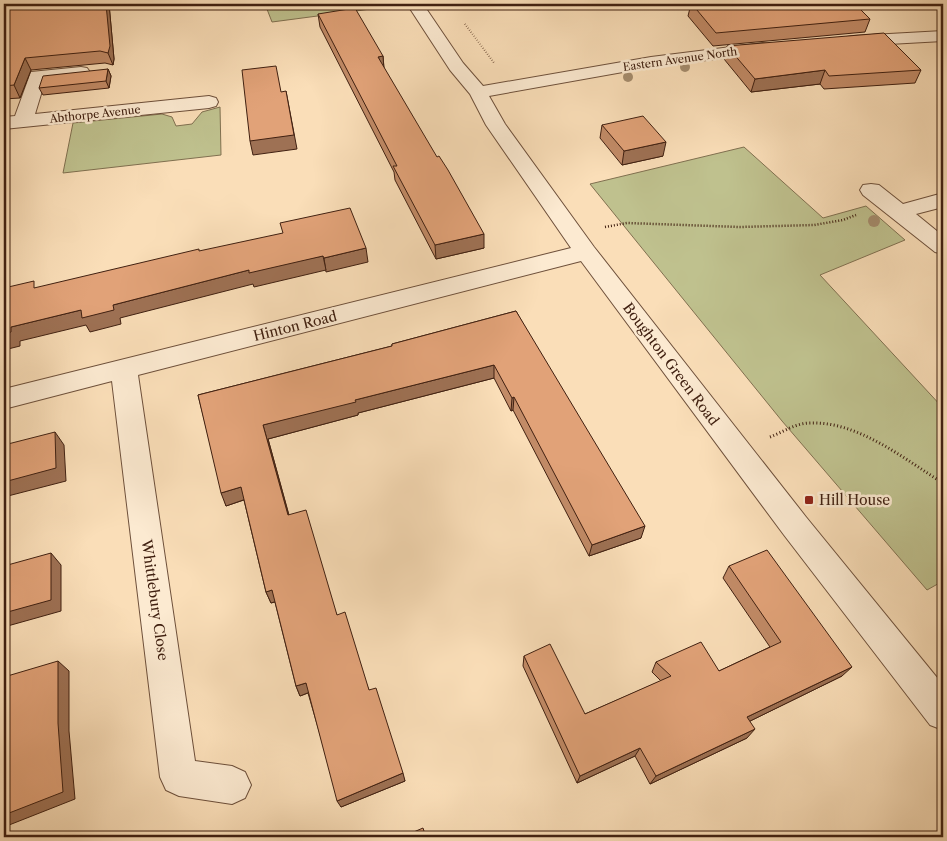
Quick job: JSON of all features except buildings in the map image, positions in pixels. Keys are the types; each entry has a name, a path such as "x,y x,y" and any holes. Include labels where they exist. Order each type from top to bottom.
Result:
{"street":[{"name":"Boughton Green Road","path":"415,4 456,66 478,92 496,125 594,240 795,526 943,712"},
{"path":"838,42 943,36"},
{"name":"Eastern Avenue North","path":"478,92 652,62 780,46"},
{"path":"13,122 37,76 96,71"},
{"name":"Abthorpe Avenue","path":"13,122 186,111 209,102"},
{"path":"886,202 943,200"},
{"path":"886,202 943,247"},
{"name":"Hinton Road","path":"4,399 124,370 594,240"},
{"name":"Whittlebury Close","path":"124,370 179,777 232,785"}],"path":[{"path":"459,17 499,70"},
{"path":"594,240 627,223 740,227 814,225 843,220 886,202"},
{"path":"770,437 802,424 840,426 862,435 943,483"}],"green space":[{"path":"265,4 375,4 378,8 272,22"},
{"path":"220,107 221,155 63,173 73,123 162,114 172,117 176,126 192,124 202,112"},
{"path":"744,147 823,218 866,206 905,240 820,275 943,408 943,581 927,590 782,421 590,184"}],"place":[{"name":"Hill House","path":"809,500"}]}
